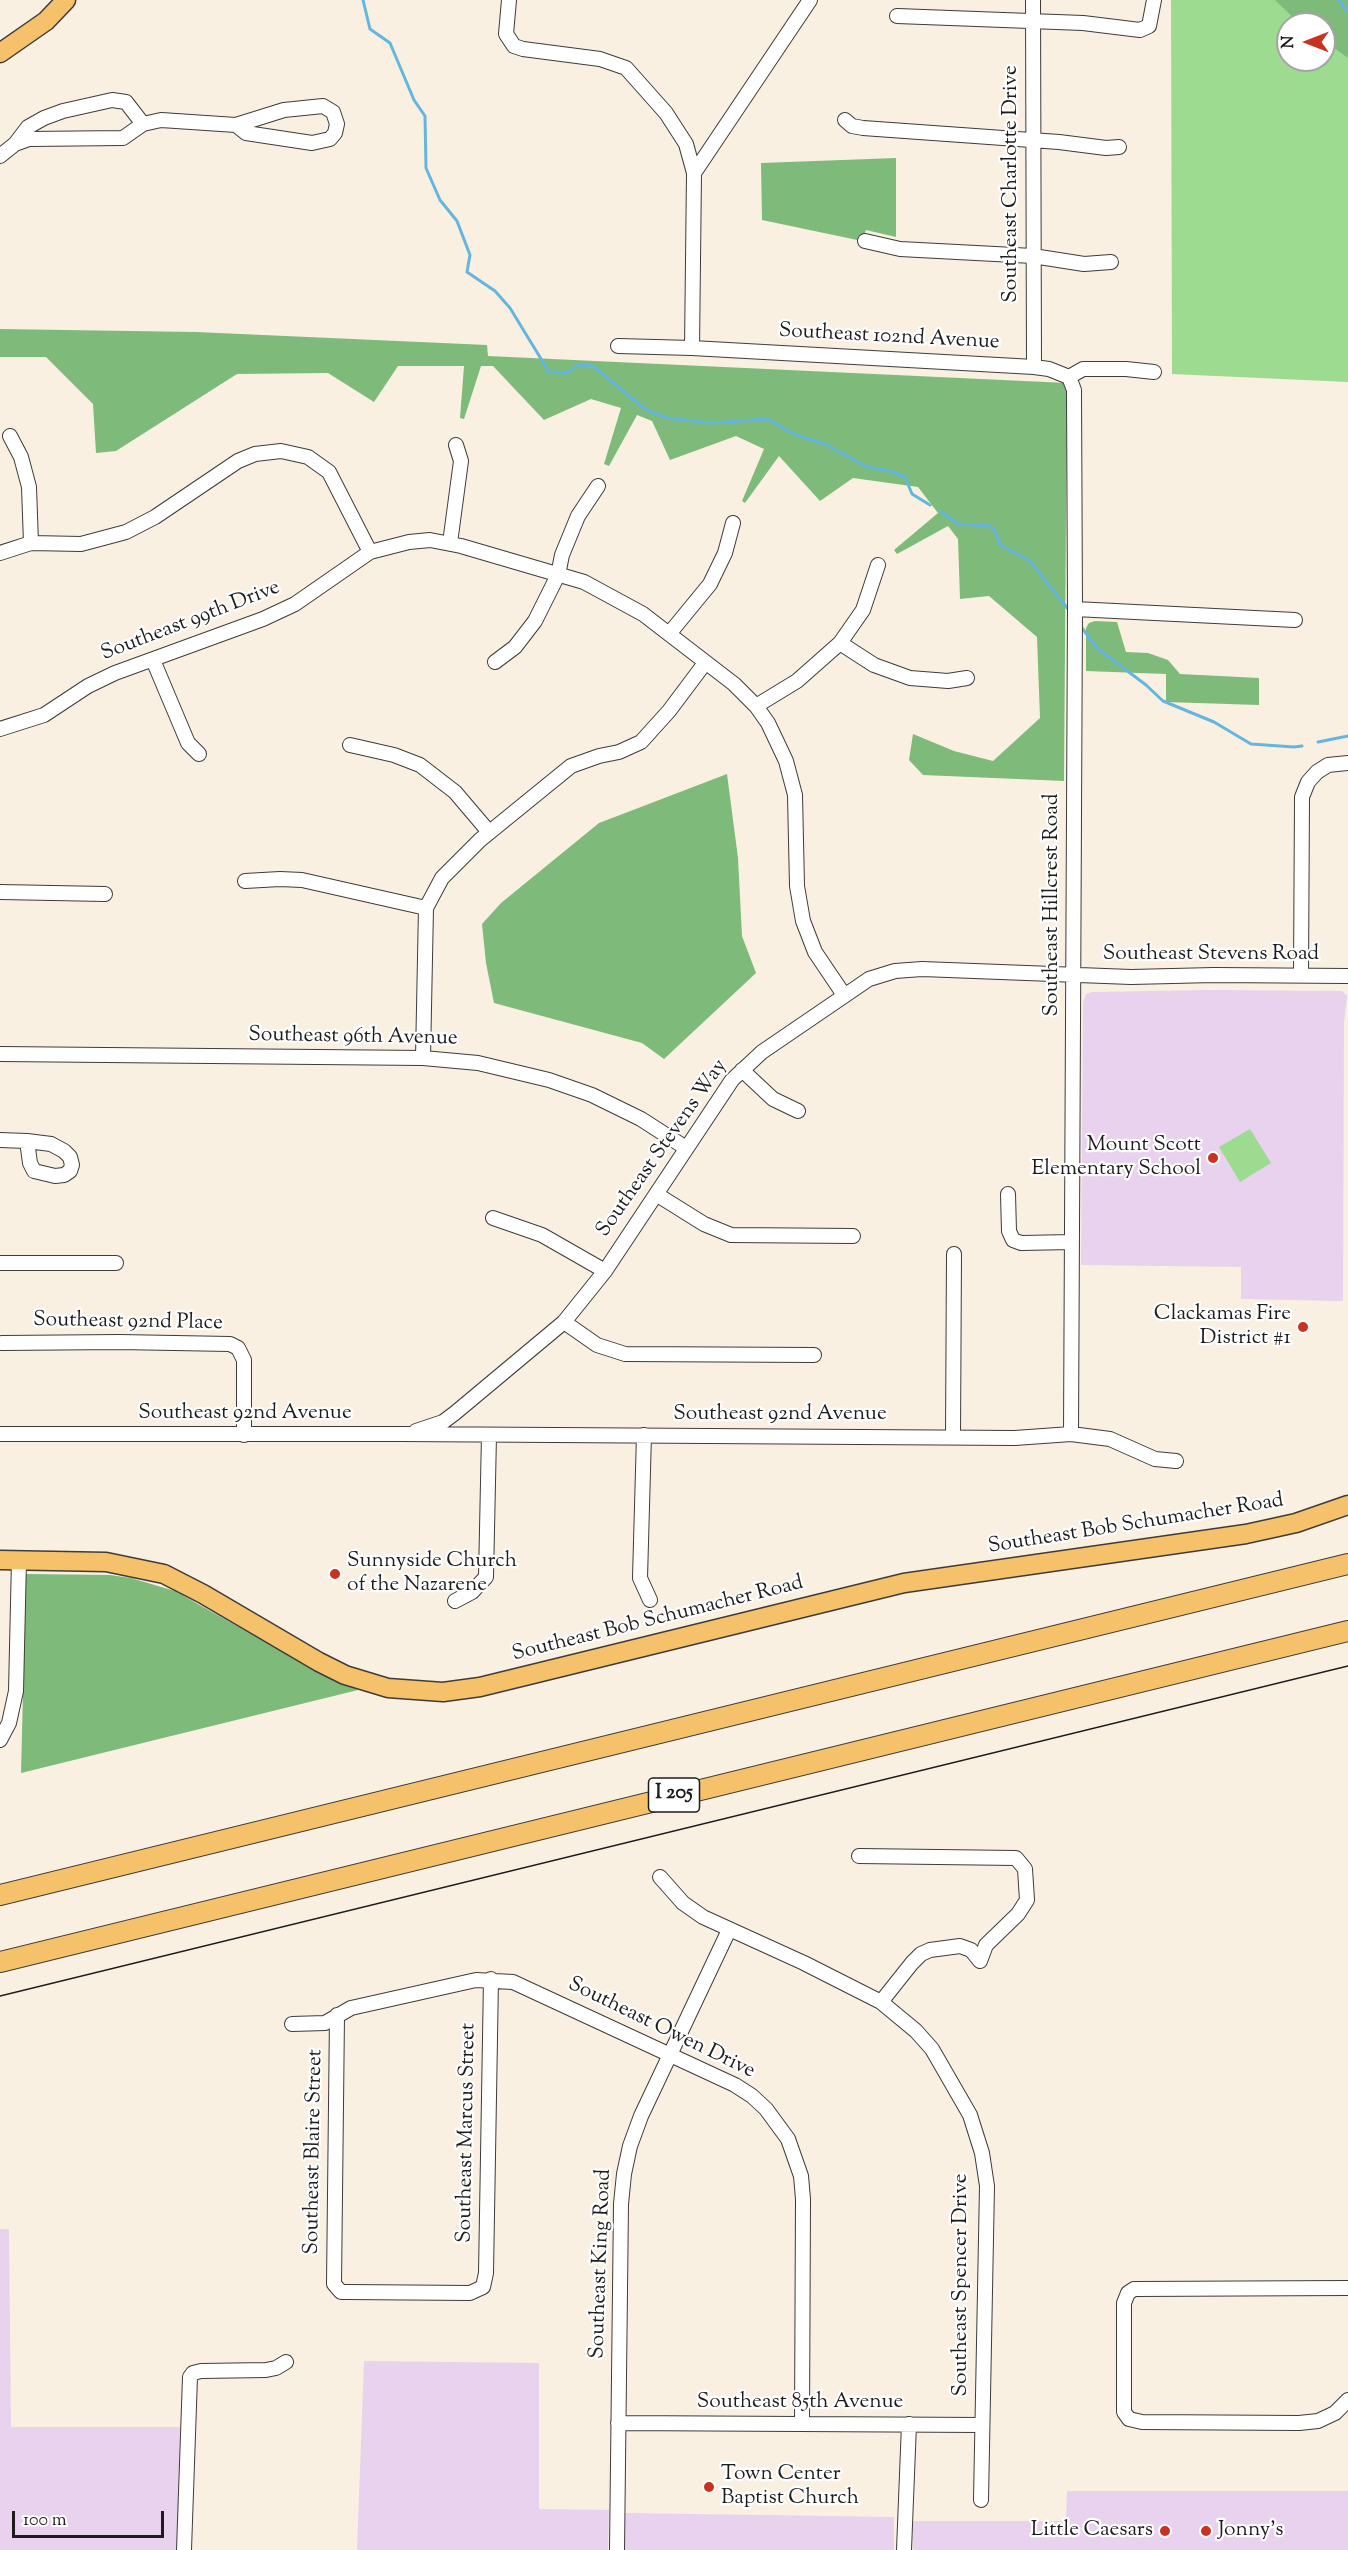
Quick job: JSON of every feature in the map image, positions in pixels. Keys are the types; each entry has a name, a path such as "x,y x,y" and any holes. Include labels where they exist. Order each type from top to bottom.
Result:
{"highway":[{"path":"0,1895 1348,1564"},
{"name":"I 205","path":"0,1962 1348,1631"}],"main road":[{"path":"0,54 46,21 66,0"},
{"name":"Southeast Bob Schumacher Road","path":"0,1560 106,1562 164,1574 193,1588 345,1675 388,1688 443,1692 480,1687 904,1583 1246,1534 1296,1522 1348,1505"}],"street":[{"path":"510,0 506,34 514,46 523,50 600,59 615,63 630,71 676,127 686,144 694,173 692,348"},
{"path":"694,173 810,0"},
{"name":"Southeast Charlotte Drive","path":"1033,0 1034,367"},
{"path":"897,16 1083,23 1140,30 1149,26 1154,0"},
{"path":"0,156 15,144 28,127 44,118 63,111 112,100 126,102 143,124"},
{"path":"15,144 29,139 47,137 123,138 143,124 161,120 236,125 263,115 315,106 330,110 337,124 335,134 330,139 312,143 246,133 236,125"},
{"path":"845,120 852,126 863,128 1106,148 1119,147"},
{"path":"865,241 900,249 1033,256 1084,264 1111,262"},
{"name":"Southeast 102nd Avenue","path":"618,346 1034,367 1049,369 1069,377"},
{"path":"1069,377 1083,369 1126,369 1154,372"},
{"name":"Southeast Hillcrest Road","path":"1069,377 1074,390 1075,609 1071,1434"},
{"path":"10,436 21,457 29,486 31,543"},
{"path":"450,543 461,461 456,445"},
{"path":"0,553 31,543 81,544 126,532 155,518 238,460 255,454 281,451 308,457 329,472 370,552"},
{"path":"495,662 515,647 535,621 558,575 567,539 597,486"},
{"path":"669,634 710,584 725,553 733,523"},
{"name":"Southeast 99th Drive","path":"0,729 31,721 115,673 263,619 296,604 370,552 409,542 430,540 450,543 584,582 642,614 734,684 756,706 779,743 793,786 797,811 797,886 802,921 815,952 844,995"},
{"path":"756,706 797,681 840,643 863,610 878,565"},
{"path":"1075,609 1295,620"},
{"path":"840,643 874,665 910,678 948,681 967,678"},
{"path":"153,660 188,743 199,754"},
{"path":"423,1058 426,908 447,872 489,832 571,766 598,756 619,752 640,742 669,711 705,663"},
{"path":"350,745 394,755 420,765 455,792 489,832"},
{"path":"1300,975 1302,797 1308,782 1317,772 1328,765 1348,763"},
{"path":"245,881 302,880 426,908"},
{"path":"0,892 105,894"},
{"name":"Southeast Stevens Way","path":"400,1434 431,1428 455,1413 564,1322 605,1271 724,1091 762,1052 844,995 873,977 901,970 1074,975"},
{"name":"Southeast Stevens Road","path":"1074,975 1348,976"},
{"name":"Southeast 96th Avenue","path":"0,1054 423,1058 478,1063 549,1080 618,1107 686,1148"},
{"path":"742,1070 773,1099 798,1111"},
{"path":"0,1140 27,1141"},
{"path":"656,1194 704,1224 731,1235 853,1236"},
{"path":"1008,1194 1009,1232 1013,1240 1021,1243 1072,1242"},
{"path":"493,1218 542,1235 605,1271"},
{"path":"953,1437 954,1254"},
{"path":"0,1263 117,1263"},
{"path":"564,1322 597,1345 625,1354 814,1355"},
{"name":"Southeast 92nd Place","path":"2,1343 230,1344 238,1348 244,1360 244,1435"},
{"name":"Southeast 92nd Avenue","path":"455,1413 469,1428 489,1435"},
{"name":"Southeast 92nd Avenue","path":"0,1434 1015,1438 1071,1434 1110,1439 1155,1459 1176,1461"},
{"path":"455,1601 472,1592 486,1576 489,1435"},
{"path":"644,1435 640,1578 650,1600"},
{"path":"0,1740 9,1722 16,1691 19,1560"},
{"path":"859,1856 1016,1858 1025,1869 1027,1900 1018,1914 986,1945 980,1961 971,1950 960,1947 930,1950 921,1954 912,1963 881,2002"},
{"name":"Southeast Spencer Drive","path":"660,1876 684,1904 729,1930 804,1963 881,2002 916,2031 933,2049 970,2115 981,2153 987,2186 981,2500"},
{"name":"Southeast King Road","path":"617,2550 621,2204 624,2174 630,2146 641,2116 729,1930"},
{"name":"Southeast Owen Drive","path":"292,2025 325,2023 351,2008 476,1980 491,1979 513,1982 735,2085 752,2096 778,2123 795,2156 801,2176 803,2199 802,2424"},
{"name":"Southeast Marcus Street","path":"337,2289 347,2292 470,2293 483,2287 486,2273 491,1979"},
{"name":"Southeast Blaire Street","path":"337,2015 334,2284 337,2289"},
{"path":"1348,2288 1134,2289 1128,2293 1124,2303 1124,2412 1129,2419 1142,2422 1299,2423 1318,2421 1335,2413 1348,2400"},
{"path":"184,2550 190,2377 193,2373 201,2371 266,2370 276,2368 286,2362"},
{"name":"Southeast 85th Avenue","path":"618,2423 982,2425"},
{"path":"904,2550 909,2424"}],"shaded area":[{"name":"Mount Scott Elementary School","path":"1342,991 1347,996 1344,1023 1343,1301 1241,1299 1241,1267 1081,1265 1083,1002 1086,994 1092,992"},
{"path":"0,2229 9,2229 11,2427 180,2427 177,2550 0,2550"},
{"path":"364,2361 539,2363 539,2509 609,2510 608,2550 357,2550"},
{"path":"1067,2491 1348,2491 1348,2550 913,2550 912,2521 1066,2521"},
{"path":"625,2513 894,2517 894,2550 624,2550"}],"green space":[{"path":"1171,0 1348,0 1348,382 1172,374"},
{"path":"1275,0 1348,0 1348,58 1336,50 1336,12 1288,12"},
{"path":"896,158 896,237 866,230 862,241 762,220 761,163"},
{"path":"0,329 196,332 487,345 488,356 1067,383 1064,781 923,775 909,760 913,734 954,751 993,761 1040,718 1037,637 989,596 960,599 958,539 948,526 897,554 894,550 938,513 918,487 853,478 820,501 779,456 745,503 742,501 764,449 736,436 670,460 652,421 637,415 609,466 604,464 621,408 591,399 544,420 493,366 481,366 464,419 460,418 464,366 398,366 374,402 328,373 237,374 116,451 96,453 93,404 46,357 0,357"},
{"path":"1117,622 1126,652 1148,653 1168,660 1180,674 1259,678 1259,705 1166,702 1166,674 1086,671 1086,628 1089,623"},
{"path":"727,774 738,858 742,936 756,973 664,1059 642,1043 494,1003 486,963 482,924 501,903 599,823"},
{"path":"1250,1129 1271,1163 1240,1182 1219,1147"},
{"path":"26,1574 110,1575 131,1578 175,1591 327,1677 358,1690 21,1773"}],"waterway":[{"path":"363,0 370,29 390,43 414,100 425,116 426,168 440,200 457,221 470,255 467,272 495,291 510,308 549,372 566,373 579,365 593,366 646,410 667,418 711,423 767,419 796,435 825,444 867,467 890,471 905,477 912,494 930,505"},
{"path":"1339,0 1348,13"},
{"path":"940,511 958,524 990,526 996,532 1000,545 1030,561 1068,609"},
{"path":"1082,628 1097,648 1146,685 1163,701 1214,722 1251,744 1302,746"},
{"path":"1318,742 1348,736"}],"tram line":[{"path":"0,1996 1348,1666"}],"place":[{"name":"Mount Scott Elementary School","path":"1213,1158"},
{"name":"Clackamas Fire District #1","path":"1303,1327"},
{"name":"Sunnyside Church of the Nazarene","path":"335,1574"},
{"name":"Town Center Baptist Church","path":"709,2487"},
{"name":"Little Caesars","path":"1165,2531"},
{"name":"Jonny's","path":"1206,2531"}]}
